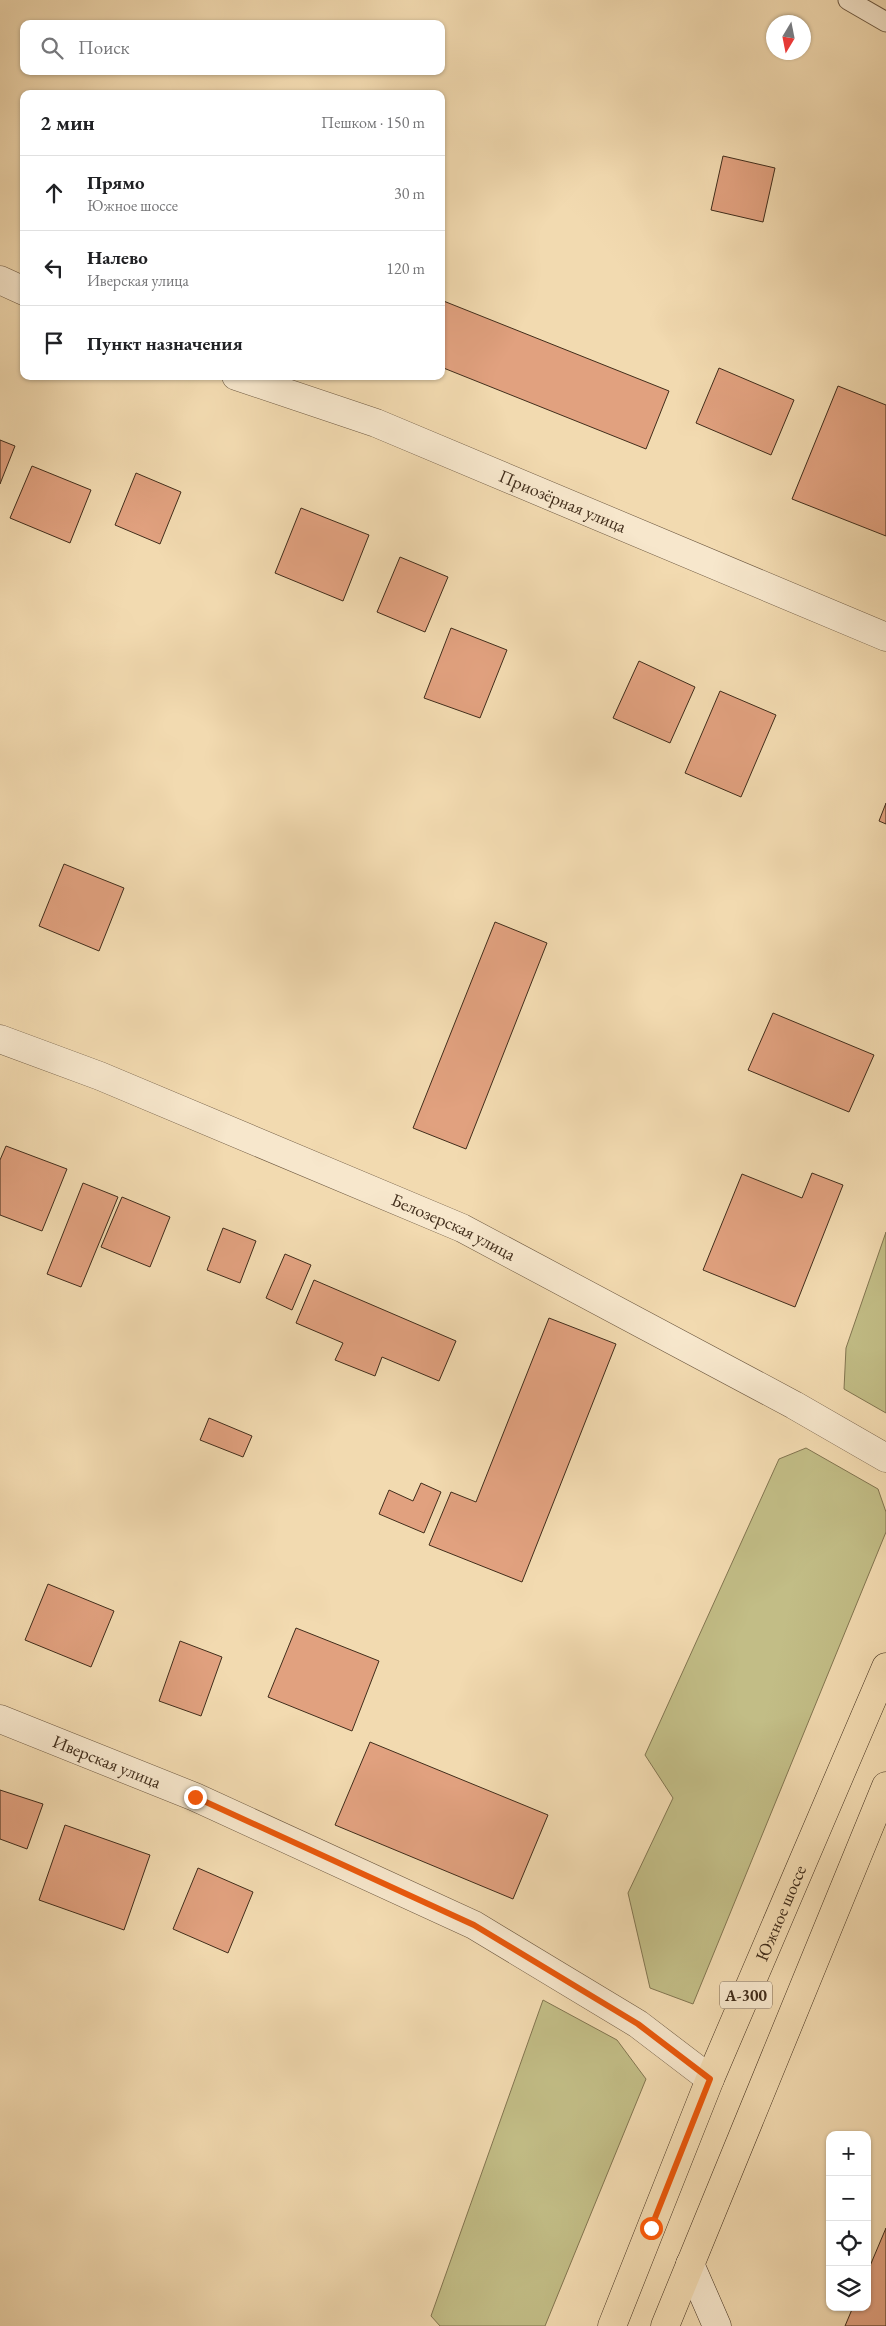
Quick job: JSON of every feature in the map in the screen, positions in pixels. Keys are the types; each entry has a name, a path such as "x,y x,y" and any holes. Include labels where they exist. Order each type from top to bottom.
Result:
{"main road":[{"name":"Южное шоссе","path":"612,2326 710,2079 886,1667"},
{"name":"А-300","path":"665,2326 886,1786"}],"street":[{"path":"0,280 20,288"},
{"name":"Приозёрная улица","path":"248,380 376,423 886,637"},
{"name":"Белозерская улица","path":"0,1039 100,1076 462,1228 794,1405 886,1458"},
{"name":"Иверская улица","path":"0,1719 195,1797 474,1925 638,2024 710,2079"},
{"path":"690,2264 717,2326"}],"lane":[{"path":"848,0 886,22"}],"shaded area":[{"path":"886,1232 886,1413 844,1389 846,1348"},
{"path":"806,1448 878,1489 886,1512 886,1532 693,2004 650,1988 628,1893 673,1798 645,1755 779,1459"},
{"path":"543,2000 617,2040 646,2079 545,2326 440,2326 431,2316"}],"building":[{"path":"723,156 775,168 763,222 711,210"},
{"path":"445,302 669,391 646,449 445,369"},
{"path":"719,368 794,400 771,455 696,423"},
{"path":"838,386 886,405 886,536 792,499"},
{"path":"0,440 15,446 0,484"},
{"path":"32,466 91,490 70,543 10,518"},
{"path":"136,473 181,492 160,544 115,525"},
{"path":"301,508 369,535 343,601 275,573"},
{"path":"400,557 448,577 425,632 377,612"},
{"path":"451,628 507,650 480,718 424,698"},
{"path":"639,661 695,687 670,743 613,718"},
{"path":"720,691 776,715 741,797 685,773"},
{"path":"886,803 886,824 879,821"},
{"path":"64,864 124,888 99,951 39,926"},
{"path":"495,922 547,943 466,1149 413,1128"},
{"path":"773,1013 874,1055 849,1112 748,1070"},
{"path":"6,1146 67,1169 42,1231 0,1215 0,1160"},
{"path":"812,1173 843,1185 795,1307 703,1270 742,1174 802,1198"},
{"path":"83,1183 118,1197 81,1287 47,1274"},
{"path":"122,1197 170,1217 150,1267 101,1247"},
{"path":"223,1228 256,1241 240,1283 207,1270"},
{"path":"285,1254 311,1265 292,1310 266,1298"},
{"path":"314,1280 456,1341 439,1381 382,1357 375,1376 335,1360 343,1343 296,1323"},
{"path":"549,1318 616,1344 522,1582 429,1545 451,1492 476,1502"},
{"path":"209,1418 252,1436 243,1457 200,1440"},
{"path":"421,1483 441,1492 424,1533 379,1514 389,1490 413,1501"},
{"path":"48,1584 114,1611 91,1667 25,1640"},
{"path":"296,1628 379,1661 352,1731 268,1697"},
{"path":"180,1641 222,1657 201,1716 159,1701"},
{"path":"370,1742 548,1815 513,1899 335,1825"},
{"path":"0,1790 43,1804 27,1849 0,1839"},
{"path":"65,1825 150,1855 124,1930 39,1900"},
{"path":"198,1868 253,1892 228,1953 173,1929"},
{"path":"886,2228 886,2326 845,2326 851,2311 871,2311 871,2264"}],"route":[{"path":"195,1797 474,1925 638,2024 710,2079 651,2228"}]}
